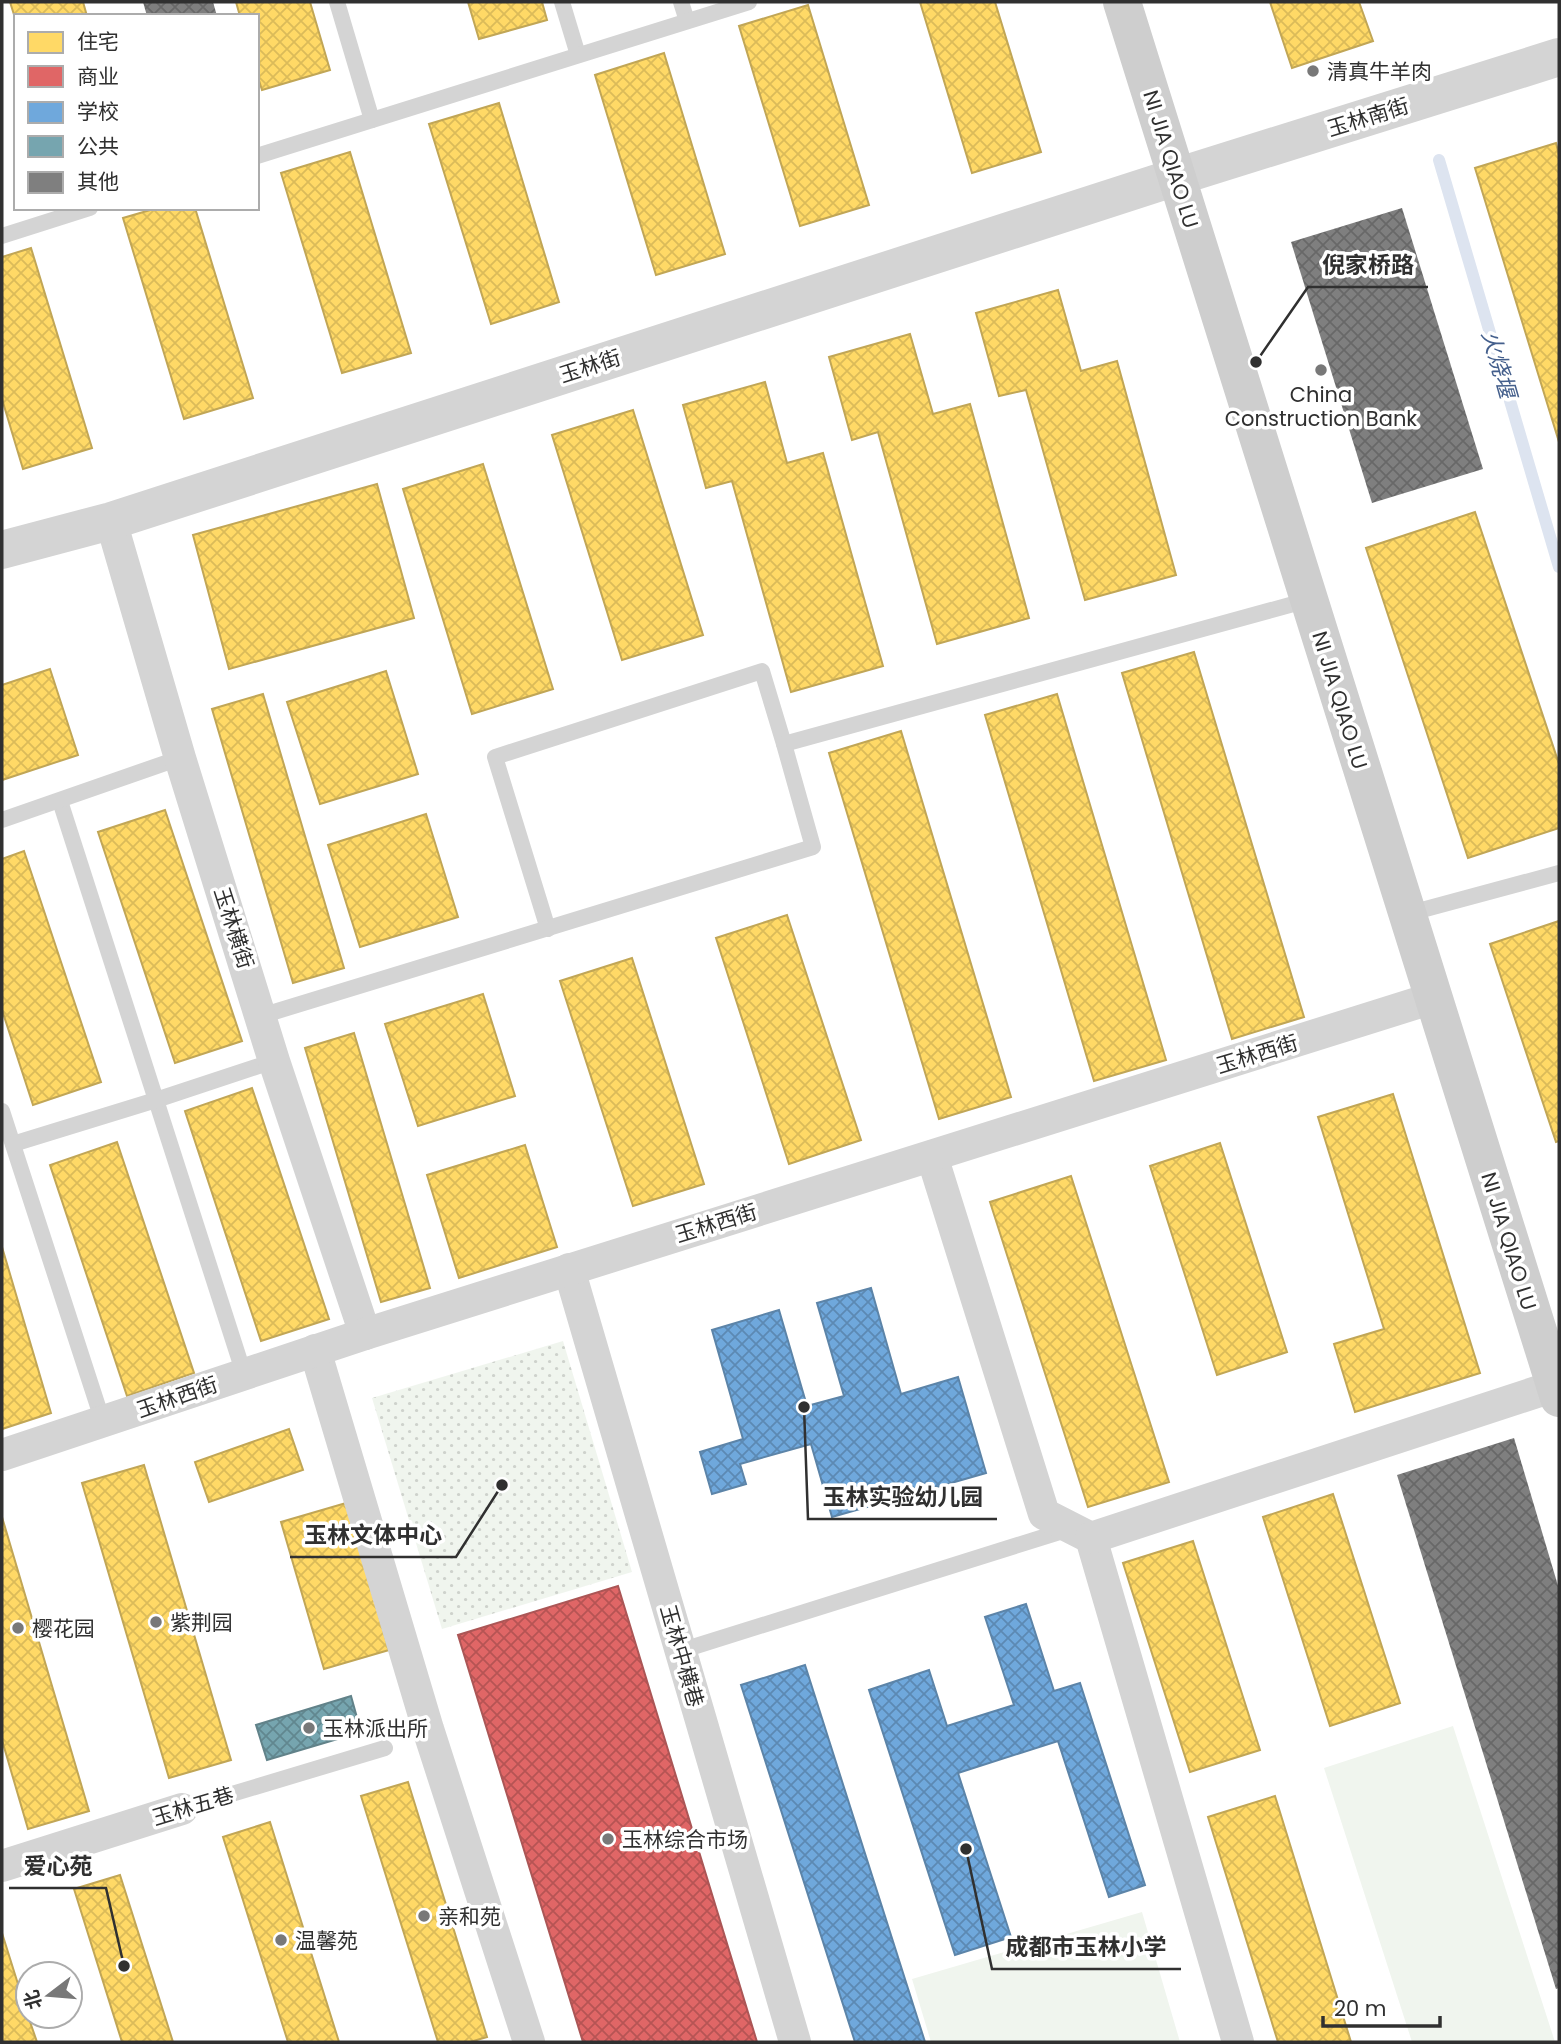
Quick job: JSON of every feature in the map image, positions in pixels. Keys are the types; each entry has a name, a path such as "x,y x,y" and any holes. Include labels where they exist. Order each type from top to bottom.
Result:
{"main road":[{"name":"NI JIA QIAO LU","path":"1122,2 1433,998 1550,1337 1557,1392"}],"street":[{"name":"玉林南街","path":"1177,177 1559,57"},
{"name":"玉林街","path":"2,550 111,521 1177,177"},
{"name":"玉林横街","path":"111,521 180,758 274,1061 365,1334"},
{"name":"玉林西街","path":"2,1455 365,1334 1433,998"},
{"path":"932,1156 1044,1514 1081,1533 1557,1392"},
{"name":"玉林中横巷","path":"569,1269 795,2042"},
{"path":"315,1350 428,1729 529,2042"},
{"path":"1081,1533 1238,2042"},
{"name":"玉林五巷","path":"2,1866 182,1809"}],"lane":[{"path":"337,2 372,120"},
{"path":"562,2 578,55"},
{"path":"681,2 687,21"},
{"path":"259,155 749,2"},
{"path":"2,236 84,210"},
{"path":"784,744 1308,600"},
{"path":"261,1016 548,929 813,847 762,671 495,757 548,929"},
{"path":"2,820 180,758"},
{"path":"61,801 244,1374"},
{"path":"1407,914 1559,873"},
{"path":"13,1144 274,1061"},
{"path":"2,1111 103,1422"},
{"path":"680,1651 1081,1533"},
{"name":"玉林五巷","path":"182,1809 385,1748"}],"shaded area":[{"path":"563,1341 632,1572 442,1629 372,1398"},
{"path":"1453,1726 1555,2042 1412,2042 1324,1768"},
{"path":"1142,1912 1180,2042 931,2042 912,1979"}],"building: 住宅":[{"path":"10,2 83,2 86,14 14,14"},
{"path":"236,2 310,2 330,70 262,90 259,80 259,14 239,14"},
{"path":"468,2 542,2 547,20 479,39"},
{"path":"920,2 995,2 1041,152 972,173"},
{"path":"1270,2 1359,2 1373,41 1292,68"},
{"path":"808,5 869,205 800,226 739,26"},
{"path":"664,53 725,254 656,275 595,75"},
{"path":"499,103 559,302 491,324 429,124"},
{"path":"1556,143 1559,155 1559,442 1475,168"},
{"path":"350,152 411,353 342,373 281,173"},
{"path":"150,210 196,210 253,398 184,419 123,218"},
{"path":"31,248 92,448 23,469 2,399 2,257"},
{"path":"1058,290 1081,371 1117,361 1176,575 1085,600 1026,390 999,396 976,313"},
{"path":"910,334 933,414 970,404 1029,618 937,644 878,432 852,440 829,357"},
{"path":"765,382 787,463 823,453 883,666 791,692 732,481 706,488 683,405"},
{"path":"633,410 703,635 622,660 552,435"},
{"path":"483,464 553,689 472,714 403,489"},
{"path":"377,484 414,618 229,669 193,535"},
{"path":"1475,512 1559,764 1559,828 1468,858 1366,548"},
{"path":"1194,652 1304,1017 1232,1039 1122,673"},
{"path":"50,669 78,755 2,780 2,685"},
{"path":"386,671 418,774 320,804 287,702"},
{"path":"263,694 344,968 293,983 212,709"},
{"path":"1057,694 1166,1060 1094,1081 985,715"},
{"path":"901,731 1011,1097 939,1119 829,753"},
{"path":"165,810 242,1041 175,1063 98,832"},
{"path":"426,814 458,917 360,947 328,845"},
{"path":"24,851 101,1082 33,1105 2,1010 2,859"},
{"path":"787,915 861,1140 789,1164 716,938"},
{"path":"1559,921 1559,1141 1556,1142 1490,944"},
{"path":"632,958 704,1184 633,1206 560,981"},
{"path":"483,994 515,1096 418,1126 385,1024"},
{"path":"354,1033 430,1288 381,1302 305,1048"},
{"path":"252,1088 329,1319 261,1341 185,1111"},
{"path":"1393,1094 1480,1373 1355,1412 1334,1344 1384,1329 1318,1117"},
{"path":"117,1142 194,1373 127,1396 50,1165"},
{"path":"1220,1143 1287,1352 1217,1375 1150,1166"},
{"path":"525,1145 557,1247 459,1278 427,1175"},
{"path":"1071,1176 1169,1482 1088,1507 990,1202"},
{"path":"2,1247 51,1413 2,1429"},
{"path":"289,1429 303,1470 209,1502 195,1462"},
{"name":"紫荆园","path":"144,1465 231,1760 169,1778 82,1483"},
{"path":"1333,1494 1400,1703 1330,1726 1263,1517"},
{"path":"346,1503 389,1650 324,1669 281,1522"},
{"name":"樱花园","path":"2,1517 89,1811 28,1829 2,1740"},
{"path":"1193,1541 1260,1750 1190,1772 1123,1563"},
{"name":"亲和苑","path":"408,1782 487,2037 470,2042 438,2042 361,1796"},
{"path":"1275,1796 1351,2042 1278,2042 1208,1817"},
{"name":"温馨苑","path":"270,1822 339,2042 288,2042 223,1837"},
{"path":"120,1875 173,2042 122,2042 74,1889"},
{"path":"2,1933 14,1971 14,2030 33,2030 37,2042 2,2042"}],"building: 商业":[{"name":"玉林综合市场","path":"618,1586 757,2042 583,2042 458,1635"}],"building: 学校":[{"path":"871,1288 901,1394 958,1377 986,1473 832,1517 811,1444 740,1464 746,1484 712,1494 700,1452 743,1439 712,1330 779,1310 807,1406 844,1396 817,1303"},
{"path":"1026,1604 1054,1691 1080,1683 1145,1885 1109,1897 1058,1741 958,1773 1011,1937 955,1955 869,1690 929,1670 947,1726 1014,1705 985,1617"},
{"path":"805,1665 925,2042 855,2042 741,1685"}],"building: 公共":[{"name":"玉林派出所","path":"351,1696 361,1732 267,1760 256,1725"}],"building: 其他":[{"path":"143,2 213,2 216,14 146,14"},
{"path":"1402,208 1483,469 1372,503 1291,242"},
{"path":"1514,1438 1559,1589 1559,1988 1556,1989 1397,1475"}],"waterway":[{"name":"火烧堰","path":"1439,160 1559,567"}],"place":[{"name":"清真牛羊肉","path":"1313,71"},
{"name":"倪家桥路","path":"1256,362"},
{"name":"China Construction Bank","path":"1321,370"},
{"name":"玉林实验幼儿园","path":"804,1407"},
{"name":"玉林文体中心","path":"502,1485"},
{"name":"紫荆园","path":"156,1622"},
{"name":"樱花园","path":"18,1628"},
{"name":"玉林派出所","path":"309,1728"},
{"name":"玉林综合市场","path":"608,1839"},
{"name":"成都市玉林小学","path":"966,1849"},
{"name":"亲和苑","path":"424,1916"},
{"name":"温馨苑","path":"281,1940"},
{"name":"爱心苑","path":"124,1966"}]}
